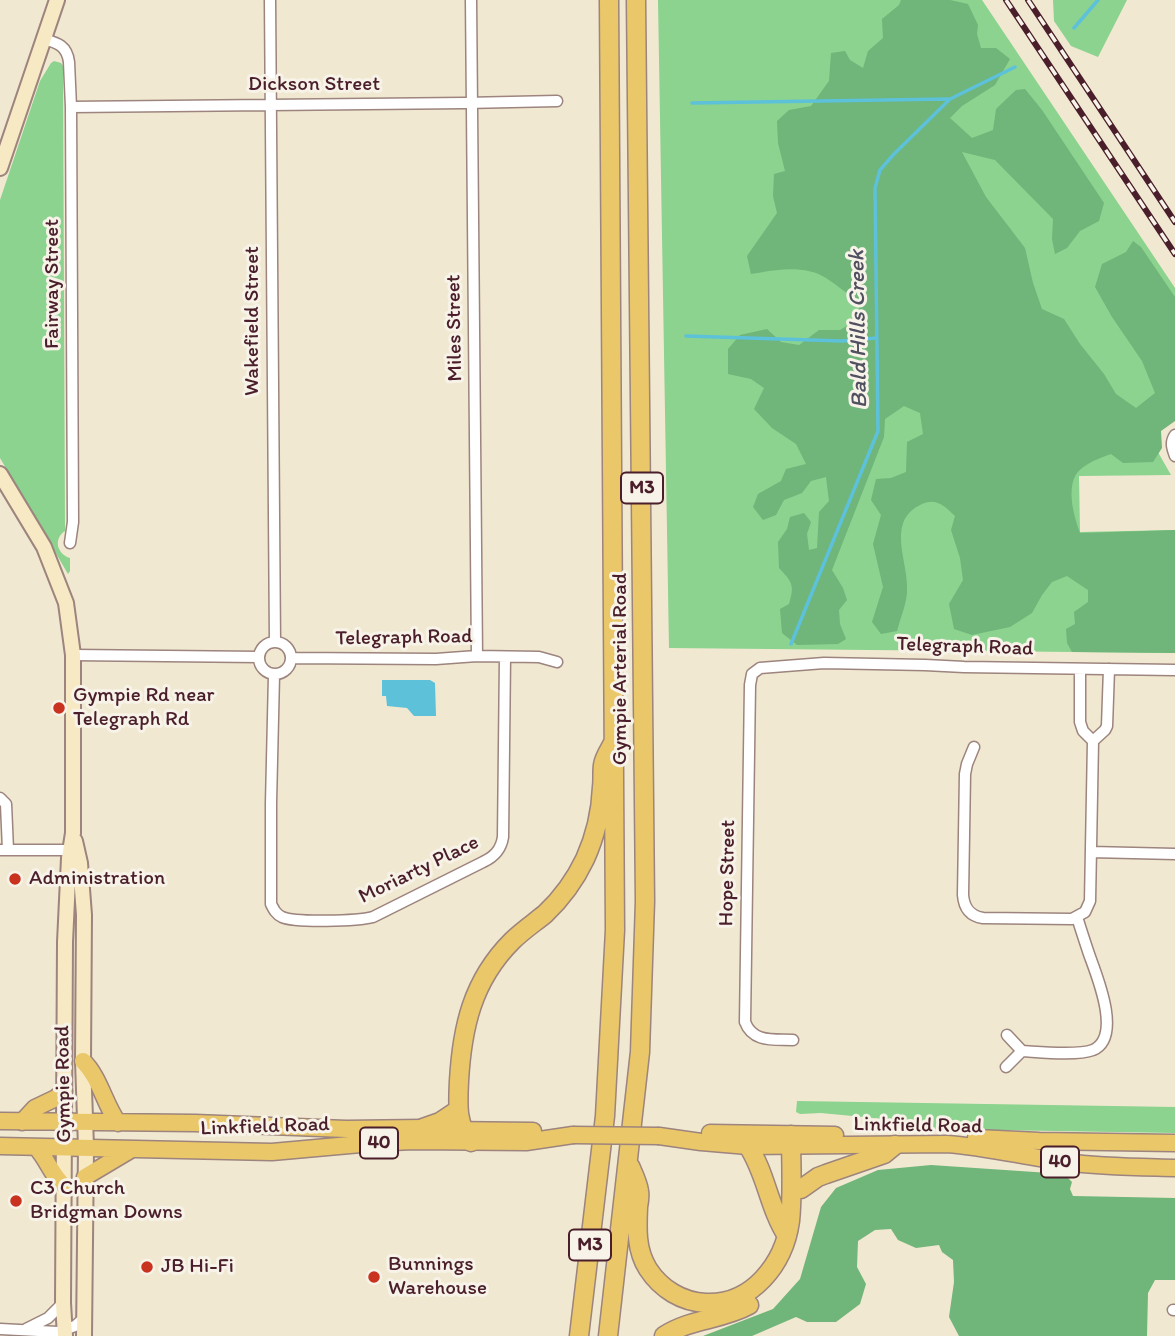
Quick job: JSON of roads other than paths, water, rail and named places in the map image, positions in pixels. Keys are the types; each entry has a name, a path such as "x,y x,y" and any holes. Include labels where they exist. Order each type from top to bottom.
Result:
{"highway":[{"name":"Gympie Arterial Road","path":"579,1336 605,1116 615,930 609,0"},
{"name":"Gympie Arterial Road","path":"608,1336 639,1052 645,901 636,0"},
{"path":"467,1136 458,1110 460,1055 471,1005 483,978 497,958 561,897 579,870 594,834 602,788 603,763 615,738"},
{"path":"423,1128 440,1122 458,1110"},
{"path":"628,1163 639,1190 637,1232 644,1262 659,1283 670,1292 684,1299 715,1304 742,1296 755,1288 778,1258 790,1220 796,1140"},
{"path":"664,1336 688,1325 741,1309 756,1301 769,1289 785,1267 796,1241 800,1222 801,1189 796,1140"},
{"path":"801,1189 818,1177 884,1154 895,1144"},
{"path":"748,1146 757,1161 779,1223 787,1236"}],"main road":[{"path":"0,168 57,0"},
{"name":"Gympie Road","path":"0,474 37,533 55,572 66,603 73,655 73,833 69,858 65,942 65,1333"},
{"name":"Gympie Road","path":"73,833 83,888 86,1147 84,1336"},
{"path":"83,1061 94,1072 118,1123"},
{"path":"22,1122 35,1108 64,1091"},
{"name":"Linkfield Road","path":"0,1121 195,1123 346,1129 423,1128 526,1142 573,1135 659,1136 699,1133 796,1140 956,1145 1094,1166 1175,1168"},
{"name":"Linkfield Road","path":"0,1146 272,1152 467,1136"},
{"name":"Linkfield Road","path":"659,1136 748,1146 796,1140 1175,1143"},
{"path":"36,1147 53,1176 64,1186"},
{"path":"85,1177 132,1149"}],"street":[{"name":"Wakefield Street","path":"270,0 275,642"},
{"name":"Miles Street","path":"471,0 477,656"},
{"name":"Fairway Street","path":"44,39 61,45 67,52 69,62 73,522 70,543"},
{"name":"Dickson Street","path":"71,107 557,101"},
{"path":"1175,435 1172,446 1175,456"},
{"path":"275,642 285,645 291,658 284,672 274,674 261,667 259,657 262,648 275,642"},
{"path":"73,655 259,657"},
{"name":"Telegraph Road","path":"291,658 436,659 477,656 539,657 558,662"},
{"name":"Moriarty Place","path":"274,674 271,904 276,912 286,919 356,920 373,917 471,869 490,859 499,849 503,837 505,657"},
{"name":"Telegraph Road","path":"755,670 771,666 824,663 1175,670"},
{"path":"974,747 965,774 963,895 967,911 983,918 1059,919 1077,917 1085,912 1090,905 1093,741 1083,731 1080,722 1080,669"},
{"path":"1093,741 1107,726 1109,669"},
{"name":"Hope Street","path":"755,670 750,685 745,1022 748,1030 758,1038 793,1040"},
{"path":"0,798 6,804 4,850 71,850"},
{"path":"1091,852 1175,853"},
{"path":"1006,1067 1022,1051 1086,1052 1098,1047 1104,1039 1106,1027 1103,996 1077,917"},
{"path":"1007,1035 1022,1051"},
{"path":"25,1329 48,1318 63,1303"},
{"path":"0,1329 65,1333 83,1318"}],"water":[{"path":"382,680 430,680 435,683 436,716 414,716 407,708 387,706 386,696 382,696"}],"waterway":[{"name":"Bald Hills Creek","path":"1074,28 1098,0"},
{"name":"Bald Hills Creek","path":"791,644 878,431 875,188 880,170 950,99 1015,67"},
{"path":"692,103 948,99"},
{"path":"686,336 842,341 876,338"}],"railway":[{"path":"1006,0 1175,254"},
{"path":"1028,0 1175,222"}],"place":[{"name":"Gympie Rd near Telegraph Rd","path":"59,708"},
{"name":"Administration","path":"15,879"},
{"name":"C3 Church Bridgman Downs","path":"16,1201"},
{"name":"JB Hi-Fi","path":"147,1267"},
{"name":"Bunnings Warehouse","path":"374,1277"}]}
